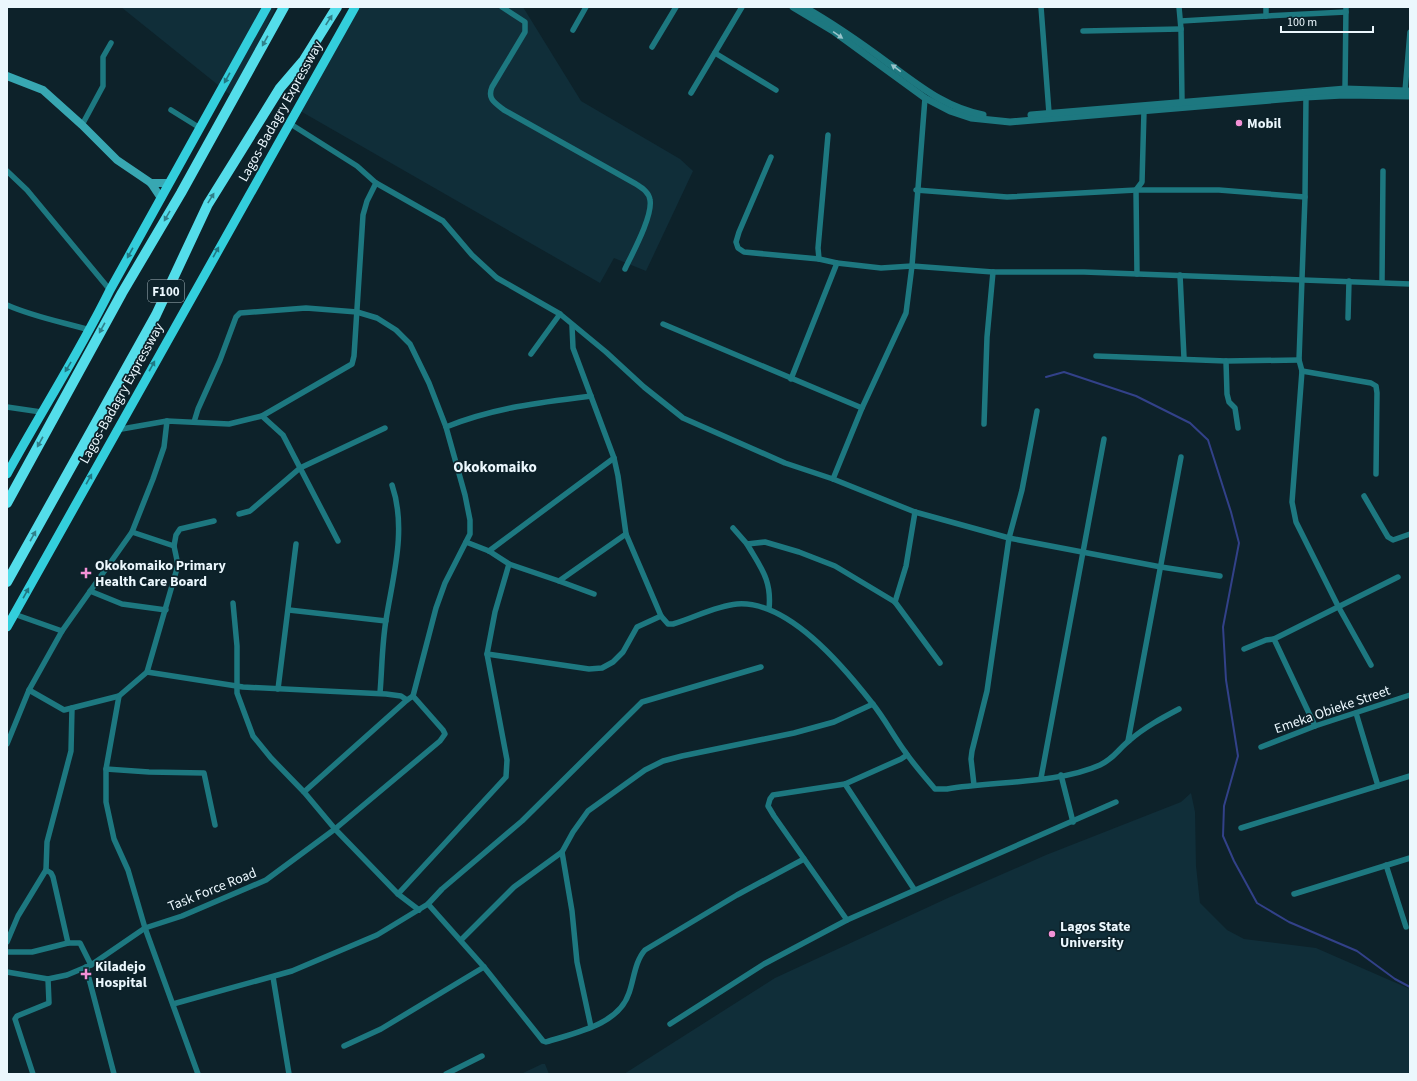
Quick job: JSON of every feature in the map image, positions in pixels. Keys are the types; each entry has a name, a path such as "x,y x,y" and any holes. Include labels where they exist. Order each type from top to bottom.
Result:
{"highway":[{"name":"F100","path":"7,503 122,293 181,192 284,7"},
{"name":"Lagos-Badagry Expressway","path":"7,582 156,314 208,204 280,88 304,60 337,7"}],"main road":[{"path":"7,474 41,412 90,330 110,290 266,7"},
{"name":"Lagos-Badagry Expressway","path":"7,627 116,430 355,7"},
{"path":"7,76 42,90 82,125 117,160 150,183 161,198"},
{"path":"150,183 169,183"}],"street":[{"path":"502,7 525,22 526,32 492,87 489,94 491,99 504,110 636,184 649,196 651,204 641,236 625,269"},
{"path":"573,30 586,7"},
{"path":"652,48 676,7"},
{"path":"692,93 742,7"},
{"path":"793,7 833,31 924,98 950,111 971,118 997,121 1144,111 1306,97 1408,93"},
{"path":"804,7 837,26 927,92 952,106 977,114 996,117 1009,118 1182,101 1344,89 1408,93"},
{"path":"1041,7 1049,113"},
{"path":"1179,7 1181,21 1182,101"},
{"path":"1266,7 1266,16"},
{"path":"1181,21 1346,10 1344,89"},
{"path":"1083,31 1181,29"},
{"path":"1408,93 1410,32"},
{"path":"82,125 103,86 102,57 111,43"},
{"path":"715,53 776,90"},
{"path":"1306,97 1306,197 1299,360 1302,371 1292,502 1296,522 1338,606 1371,665"},
{"path":"833,479 862,408 906,313 912,266 916,190 924,98"},
{"path":"171,110 200,128"},
{"path":"1137,274 1136,190 1142,182 1144,111"},
{"path":"289,123 357,166 376,183 442,221 472,255 497,278 560,314 572,326 606,352 644,387 683,418 785,463 833,479 915,512 1009,538 1161,567 1220,576"},
{"path":"819,258 828,135"},
{"path":"771,157 736,242 738,248 744,252 819,258 837,263 881,268 912,266 993,272 1180,275 1410,284"},
{"path":"7,171 37,202 110,290"},
{"path":"1382,282 1383,171"},
{"path":"116,430 167,421 228,424 262,416 352,364 354,356 363,215 367,201 376,183"},
{"path":"916,190 1007,197 1136,190 1218,190 1306,197"},
{"path":"791,379 837,263"},
{"path":"984,424 987,337 993,272"},
{"path":"1180,275 1184,358"},
{"path":"1348,318 1349,281"},
{"path":"7,305 36,316 52,318 90,330"},
{"path":"194,422 236,317 240,313 306,308 357,312 377,318 396,330 410,344 429,383 446,427 468,509 470,534 445,583 436,608 413,696 304,792"},
{"path":"531,354 560,314"},
{"path":"663,324 862,408"},
{"path":"572,326 573,348 614,458 626,534 661,616 668,624 673,624 737,604 753,605 769,609 790,621 811,637 832,657 873,704 907,754 935,789 1041,778 1084,771 1114,757 1128,741 1155,721 1179,709"},
{"path":"1096,356 1184,358 1226,361 1299,360"},
{"path":"1226,361 1227,394 1229,402 1235,408 1238,428"},
{"path":"1302,371 1371,383 1376,386 1378,393 1376,474"},
{"path":"446,427 463,420 519,406 591,396"},
{"path":"7,407 41,412"},
{"path":"974,785 971,759 972,751 987,692 1009,538 1022,490 1037,412"},
{"path":"262,416 283,435 338,541"},
{"path":"7,744 29,690 62,631 132,532 164,447 167,421"},
{"path":"239,514 250,511 300,468 385,428"},
{"path":"1041,778 1104,439"},
{"path":"1128,741 1181,457"},
{"path":"489,551 614,458"},
{"path":"380,693 386,621 395,578 399,536 396,495 392,485"},
{"path":"1364,496 1388,537 1393,540 1410,534"},
{"path":"895,602 906,566 915,512"},
{"path":"29,690 64,710 119,696 147,672 178,565 174,546 176,535 180,529 214,521"},
{"path":"734,528 747,544 767,579 770,596 769,609"},
{"path":"132,532 174,546"},
{"path":"559,581 626,534"},
{"path":"466,542 489,551 508,564 594,594"},
{"path":"747,544 765,542 799,552 835,566 895,602 940,663"},
{"path":"278,689 296,544"},
{"path":"398,894 506,777 507,760 487,654 508,564"},
{"path":"1244,649 1266,640 1274,639 1398,577"},
{"path":"90,591 122,604 166,610"},
{"path":"233,603 237,646 237,693 253,736 271,758 304,792 335,829 398,894 419,910"},
{"path":"289,610 386,621"},
{"path":"14,614 62,631"},
{"path":"487,654 589,669 602,668 613,662 622,652 637,626 661,616"},
{"path":"1274,639 1315,726"},
{"path":"173,1004 273,977 377,935 428,904 442,888 522,821 642,702 761,667"},
{"path":"147,672 237,685 278,689 395,694 407,700"},
{"name":"Emeka Obieke Street","path":"1262,747 1315,726 1410,695"},
{"path":"119,696 106,769 106,802 114,839 128,870 145,928 198,1074"},
{"name":"Task Force Road","path":"7,972 48,979 67,975 88,966 145,928 188,913 266,880 335,829 444,737 443,730 413,696"},
{"path":"461,940 514,887 562,852 573,832 588,811 645,770 663,761 682,756 794,733 834,722 873,704"},
{"path":"7,942 18,916 46,870 47,842 71,751 72,708"},
{"path":"1356,713 1378,786"},
{"path":"847,920 774,816 768,806 770,799 773,795 793,791 846,784 901,759 907,754"},
{"path":"106,769 149,772 204,773 214,825"},
{"path":"1061,775 1073,822"},
{"path":"1241,828 1410,776"},
{"path":"846,784 914,889"},
{"path":"670,1024 764,964 847,920 914,889 1073,822 1116,802"},
{"path":"562,852 572,910 577,962 591,1027"},
{"path":"1294,894 1410,858"},
{"path":"428,904 484,967 543,1041 591,1027 613,1015 627,1000 638,961 645,950 737,894 804,859"},
{"path":"1386,865 1406,928"},
{"path":"46,870 51,873 53,877 68,943"},
{"path":"7,952 32,952 68,943 80,943 88,966 114,1074"},
{"path":"344,1046 381,1028 484,967"},
{"path":"273,977 290,1074"},
{"path":"33,1074 15,1019 17,1016 49,1003 48,979"},
{"path":"446,1074 482,1056"}],"shaded area":[{"path":"121,7 276,7 233,97"},
{"path":"356,7 523,7 581,101 680,159 693,171 646,271 614,258 600,283 295,108"},
{"name":"Lagos State University","path":"1191,793 1195,812 1196,866 1200,903 1227,930 1244,939 1316,948 1410,989 1410,1074 624,1074 775,978 950,897 1046,855 1181,802"},
{"path":"542,1064 545,1064 549,1074 521,1074"}],"waterway":[{"path":"1046,377 1064,372 1136,396 1190,423 1208,440 1231,512 1239,543 1223,627 1226,680 1238,756 1224,806 1223,836 1234,861 1257,903 1289,922 1357,951 1395,979 1410,987"}],"place":[{"name":"Mobil","path":"1239,123"},
{"name":"Okokomaiko Primary Health Care Board","path":"86,573"},
{"name":"Lagos State University","path":"1052,934"},
{"name":"Kiladejo Hospital","path":"86,974"}],"district":[{"name":"Okokomaiko","path":"495,467"}]}
